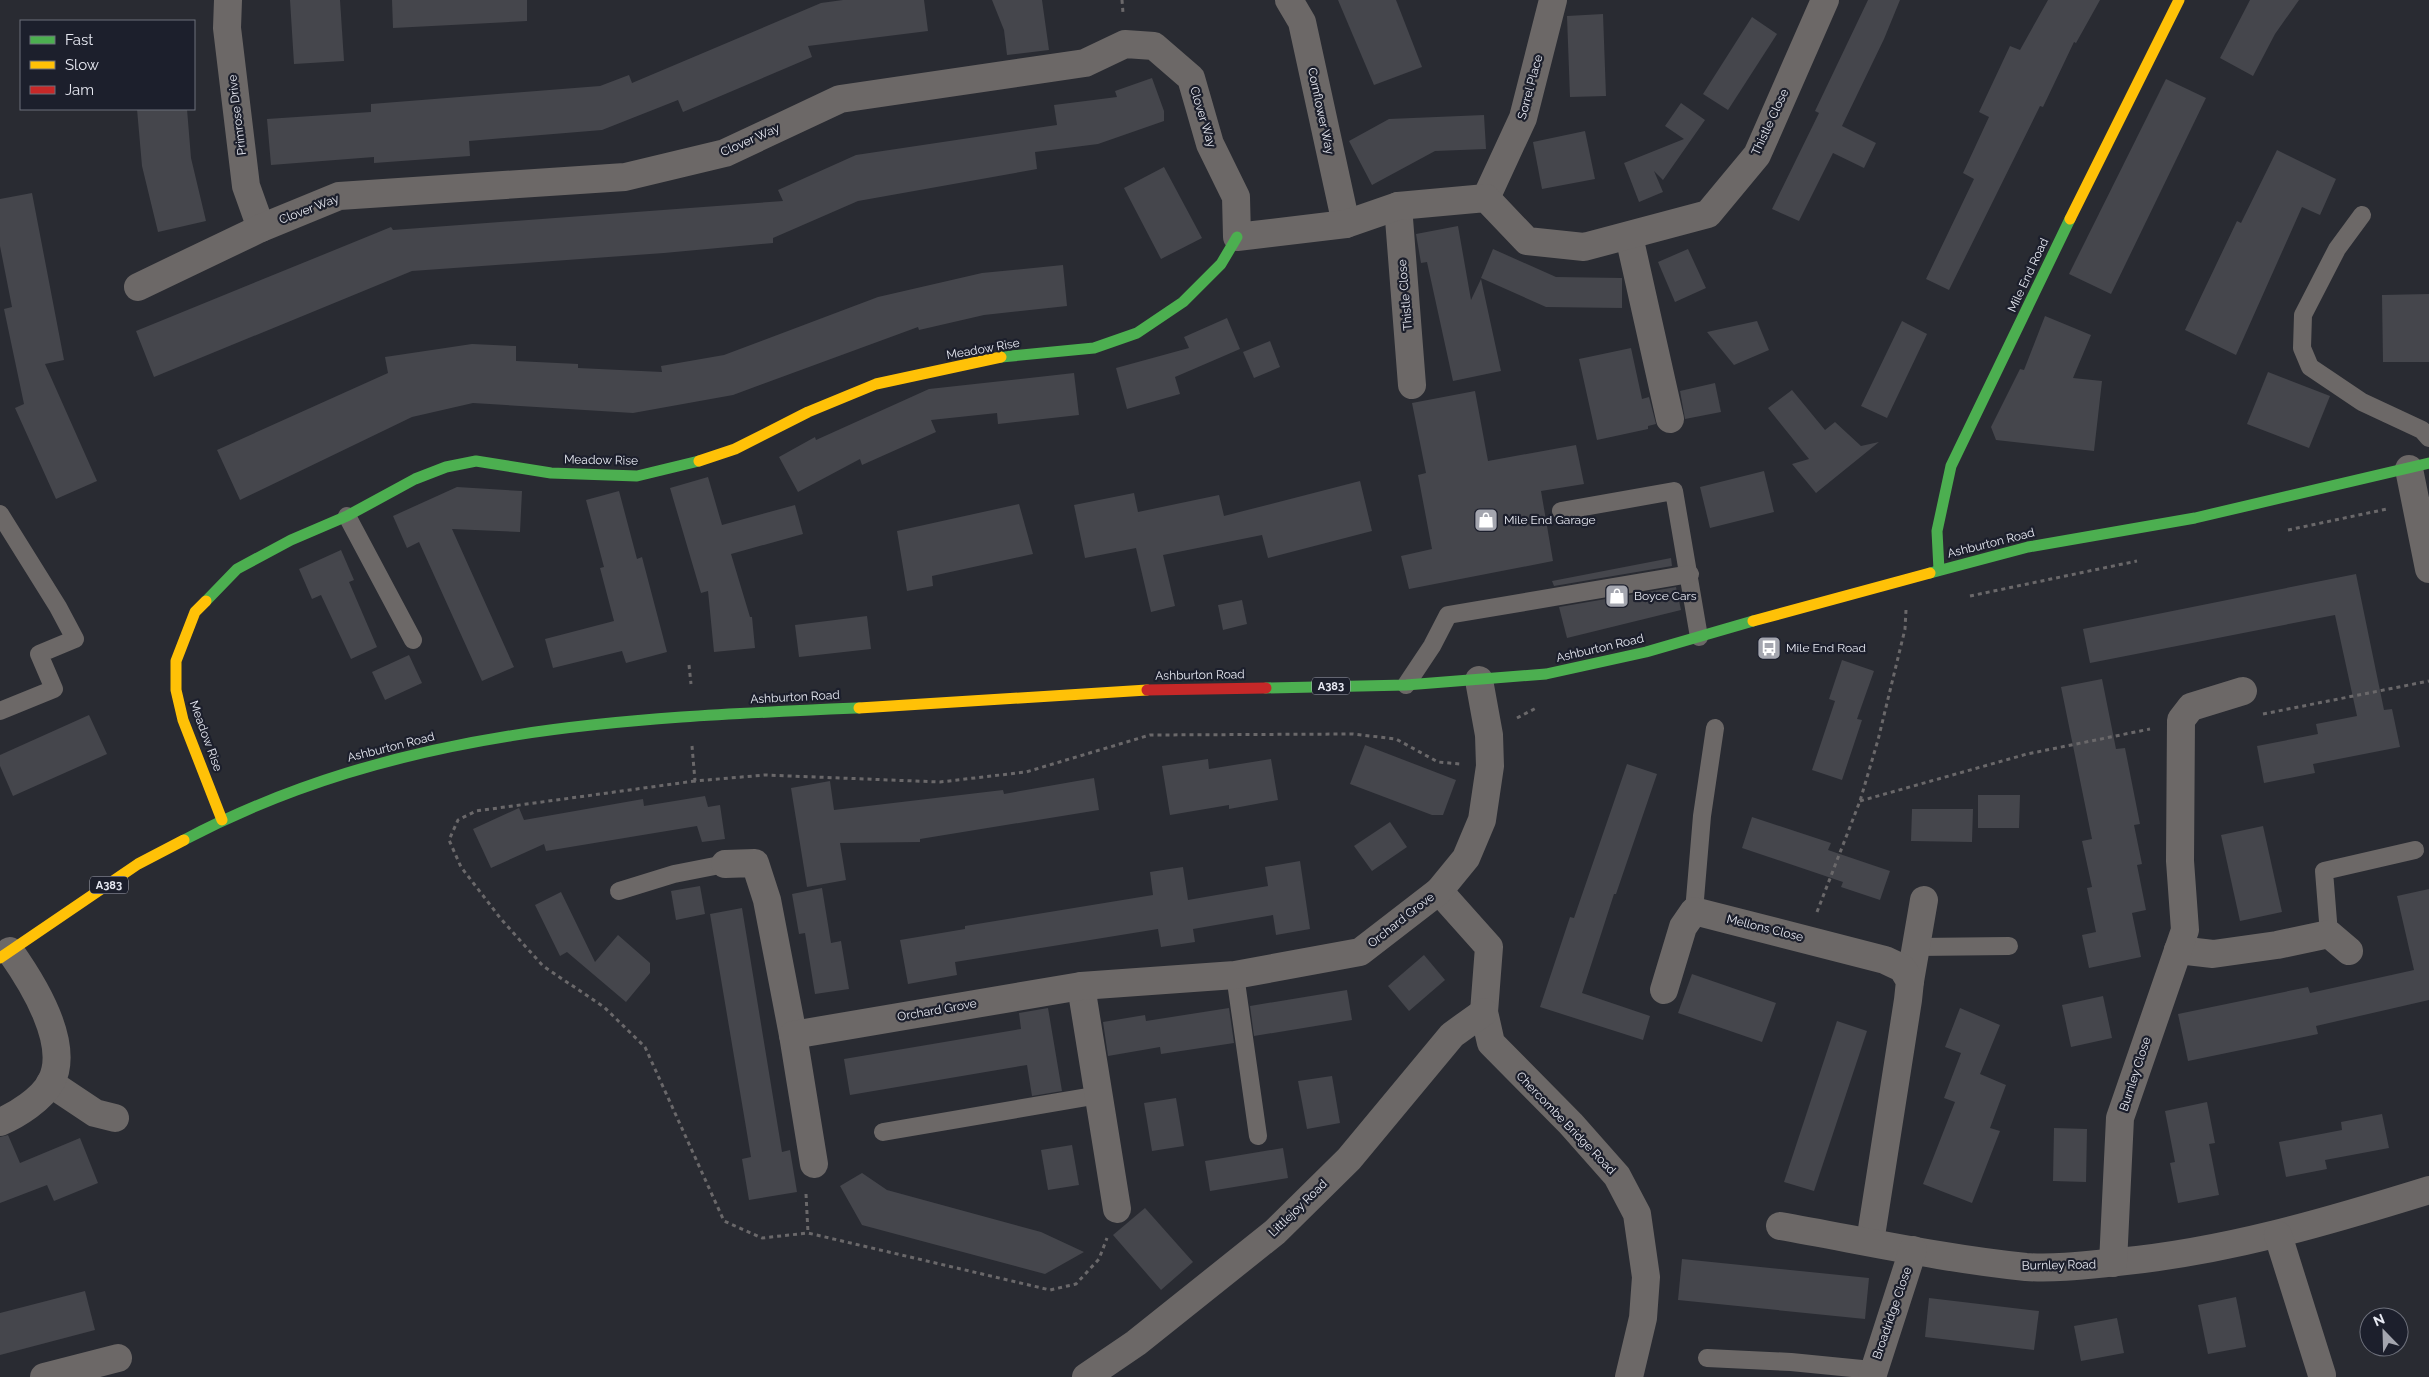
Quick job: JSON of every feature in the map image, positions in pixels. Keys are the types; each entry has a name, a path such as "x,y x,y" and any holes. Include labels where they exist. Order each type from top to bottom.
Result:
{"main road":[{"name":"Mile End Road","path":"1939,570 1935,553 1938,508 1951,466 2178,0"},
{"name":"Meadow Rise","path":"222,820 183,720 176,690 176,661 195,612 237,568 291,540 347,516 415,479 446,467 476,461 550,473 637,476 690,464 735,448 808,412 876,384 1003,357 1094,348 1138,333 1183,302 1221,264 1237,237"},
{"name":"Ashburton Road","path":"5,955 138,864 222,820 298,789 424,751 519,733 690,715 918,705 1129,690 1406,684 1546,674 1590,666 2028,547 2195,518 2419,466"}],"street":[{"name":"Primrose Drive","path":"228,0 227,28 246,186 261,228"},
{"name":"Cornflower Way","path":"1289,0 1302,22 1346,224"},
{"name":"Sorrel Place","path":"1486,198 1523,118 1553,0"},
{"name":"Thistle Close","path":"1486,198 1527,241 1584,247 1708,214 1757,155 1825,0"},
{"name":"Clover Way","path":"138,287 261,228 339,196 625,177 724,153 840,99 1085,63 1125,44 1154,46 1191,78 1210,144 1236,197 1237,237"},
{"path":"1237,237 1346,224 1398,206 1486,198"},
{"name":"Thistle Close","path":"1398,206 1412,385"},
{"path":"1629,236 1670,419"},
{"path":"2419,466 2416,504 2429,569"},
{"name":"Orchard Grove","path":"793,1035 1081,986 1235,975 1360,952 1439,891 1466,858 1482,820 1490,766 1489,735 1479,680"},
{"path":"2181,720 2191,708 2232,694"},
{"name":"Burnley Close","path":"2113,1263 2120,1118 2185,930 2180,861 2181,720"},
{"path":"725,864 755,863 767,900 793,1035 814,1164"},
{"name":"Chercombe Bridge Road","path":"1439,891 1489,948 1484,1012 1491,1043 1571,1124 1617,1176 1637,1214 1646,1277 1643,1318 1629,1377"},
{"path":"1870,1242 1924,900"},
{"path":"1664,990 1683,927 1694,911"},
{"name":"Mellons Close","path":"1694,911 1885,960 1902,968 1910,981"},
{"path":"2178,950 2213,954 2277,945 2339,942"},
{"path":"0,1122 12,1117 41,1094 50,1083 56,1068 54,1035 40,1000 5,955"},
{"path":"1081,986 1117,1209"},
{"name":"Littlejoy Road","path":"1086,1377 1182,1307 1275,1232 1349,1159 1452,1035 1484,1012"},
{"path":"50,1083 95,1113 115,1118"},
{"name":"Burnley Road","path":"1780,1226 1913,1250 2027,1267 2076,1267 2207,1251 2278,1235 2429,1190"},
{"path":"2278,1235 2322,1374"},
{"name":"Broadridge Close","path":"1872,1374 1913,1250"},
{"path":"44,1377 118,1358"}],"lane":[{"path":"2362,215 2336,249 2303,315 2302,348 2310,367 2362,402 2422,430 2429,438"},
{"path":"1561,512 1674,491 1690,574 1699,637"},
{"path":"0,514 58,607 75,639 39,654 54,689 0,711"},
{"path":"347,516 413,640"},
{"path":"1406,684 1432,646 1448,615 1690,574"},
{"path":"1694,911 1702,816 1715,728"},
{"path":"2339,942 2324,871 2416,850"},
{"path":"619,892 674,874 725,864"},
{"path":"1917,947 2009,946"},
{"path":"1235,975 1258,1136"},
{"path":"883,1132 1099,1095"},
{"path":"1707,1358 1791,1362 1872,1374"}],"path":[{"path":"2280,532 2416,504"},
{"path":"1807,939 1860,801 1878,740 1905,629 1906,610"},
{"path":"689,665 691,679"},
{"path":"2232,694 2249,716 2429,681"},
{"path":"690,715 694,781"},
{"path":"1860,801 2027,754 2142,732 2181,720"},
{"path":"1117,1209 1099,1259 1076,1284 1050,1290 808,1233 762,1238 724,1221 645,1047 604,1007 543,966 501,920 462,867 449,840 458,820 476,811 694,781 765,775 940,782 1026,772 1150,736 1353,734 1396,739 1438,762 1490,766"},
{"path":"808,1233 806,1180 814,1164"}],"building":[{"path":"290,0 340,0 344,61 294,64"},
{"path":"392,0 527,0 527,21 393,28"},
{"path":"843,0 924,0 928,31 808,46 812,57 683,112 678,100 602,130 469,141 470,156 374,163 374,157 271,165 267,119 371,112 371,104 600,86 629,75 632,83 821,3"},
{"path":"992,0 1042,0 1049,50 1007,55 1004,30"},
{"path":"1338,0 1396,0 1422,67 1374,85"},
{"path":"1868,0 1900,0 1884,39 1842,126 1876,143 1864,168 1833,153 1799,221 1772,209 1819,113 1815,111"},
{"path":"2048,0 2100,0 2076,43 2074,42 2043,107 2040,106 1949,290 1926,279 1974,179 1963,173 1989,117 1979,112 2010,46 2020,50"},
{"path":"2250,0 2299,0 2275,34 2253,76 2220,58"},
{"path":"1603,14 1606,96 1570,97 1567,16"},
{"path":"1752,17 1777,34 1728,110 1703,94"},
{"path":"1152,78 1164,111 1164,121 1098,144 1035,152 1037,169 858,201 773,238 773,243 664,253 412,271 154,377 136,331 391,227 393,230 783,201 778,190 856,155 1057,125 1054,105 1117,97 1115,91"},
{"path":"2166,79 2206,98 2111,294 2069,274"},
{"path":"1681,103 1705,120 1663,180 1654,171 1663,192 1639,202 1624,163 1684,139 1665,126"},
{"path":"137,110 187,110 191,158 206,221 158,232 142,166"},
{"path":"1484,115 1486,149 1435,151 1372,185 1349,141 1389,119"},
{"path":"1585,131 1595,179 1542,189 1533,142"},
{"path":"2277,150 2336,179 2320,215 2302,207 2236,355 2185,330 2237,221 2241,223"},
{"path":"1164,167 1202,238 1161,259 1124,188"},
{"path":"32,193 64,360 45,364 97,481 56,499 15,408 24,404 4,309 12,307 0,246 0,199"},
{"path":"1458,226 1471,300 1481,279 1501,371 1453,381 1427,262 1421,263 1416,234"},
{"path":"1493,249 1556,277 1622,278 1622,308 1546,307 1481,278"},
{"path":"1688,249 1706,288 1675,302 1658,262"},
{"path":"1063,265 1067,306 984,315 919,330 918,327 733,395 633,413 473,403 412,417 240,500 217,450 388,373 385,357 472,344 516,346 516,361 578,364 578,368 662,372 661,366 724,355 878,297 982,273"},
{"path":"2429,294 2429,362 2383,362 2382,295"},
{"path":"2045,316 2091,335 2073,378 2102,381 2094,451 1996,440 1991,427 2020,369 2024,370"},
{"path":"1227,318 1240,349 1175,377 1180,394 1127,409 1116,368 1189,348 1184,337"},
{"path":"1757,321 1769,350 1734,365 1707,332"},
{"path":"1902,321 1927,334 1887,418 1861,406"},
{"path":"1270,341 1280,367 1254,378 1243,352"},
{"path":"1631,348 1642,399 1649,397 1656,424 1648,426 1648,429 1597,440 1579,359"},
{"path":"2268,372 2330,396 2309,448 2247,424"},
{"path":"1074,373 1079,415 998,424 997,413 931,420 936,432 862,465 860,459 798,492 779,457 815,437 816,440 929,389"},
{"path":"1715,383 1721,412 1685,419 1680,391"},
{"path":"1792,390 1825,430 1835,422 1861,446 1879,442 1816,493 1792,464 1809,459 1768,408"},
{"name":"Mile End Garage","path":"1475,391 1488,461 1576,445 1584,484 1541,491 1553,561 1409,589 1401,556 1432,549 1418,475 1426,473 1412,403"},
{"path":"1764,471 1774,512 1710,528 1700,487"},
{"path":"708,477 722,525 795,505 803,534 731,554 750,617 752,617 755,648 714,652 708,591 701,593 670,488"},
{"path":"1360,481 1372,531 1268,558 1262,535 1163,555 1175,606 1151,612 1136,548 1085,558 1074,505 1134,493 1138,512 1219,495 1224,516"},
{"path":"457,487 522,491 520,532 452,529 514,667 482,681 419,542 407,548 393,516"},
{"path":"619,491 637,559 642,557 667,652 626,663 622,651 553,668 545,639 614,621 600,568 604,567 586,500"},
{"path":"1019,504 1033,554 932,576 933,586 907,591 897,531"},
{"path":"341,550 354,580 349,582 377,647 351,659 321,595 312,599 299,569"},
{"path":"1671,558 1672,566 1554,586 1552,581"},
{"path":"2356,574 2384,710 2392,709 2400,747 2313,764 2315,773 2264,783 2257,746 2318,734 2316,724 2357,716 2335,615 2090,663 2083,629"},
{"path":"1676,587 1681,610 1567,638 1559,607"},
{"path":"1242,600 1247,624 1223,630 1218,605"},
{"path":"867,616 871,649 799,657 795,625"},
{"path":"409,655 422,683 385,700 372,672"},
{"path":"1842,660 1874,671 1857,719 1862,720 1842,780 1812,770 1835,701 1829,699"},
{"path":"2102,679 2116,749 2125,748 2140,824 2134,825 2142,864 2137,865 2146,910 2132,913 2141,957 2089,968 2082,935 2096,932 2087,888 2092,887 2082,841 2092,839 2061,687"},
{"path":"89,715 107,754 13,796 0,766 0,755"},
{"path":"1365,745 1456,780 1443,815 1432,815 1350,784"},
{"path":"1208,759 1209,769 1271,759 1278,800 1229,809 1229,805 1170,815 1162,766"},
{"path":"1627,764 1657,774 1616,894 1614,894 1582,993 1650,1016 1643,1040 1540,1007 1570,917 1574,918"},
{"path":"1094,778 1099,810 920,839 920,842 840,843 846,880 807,887 791,788 830,781 834,810 1003,790 1004,794"},
{"path":"1978,795 2020,795 2019,828 1978,828"},
{"path":"705,796 708,807 720,805 725,839 702,842 697,826 546,851 544,844 491,868 473,829 519,808 524,820 643,799 644,806"},
{"path":"1912,809 1973,809 1972,842 1911,841"},
{"path":"1752,817 1831,843 1828,850 1890,871 1880,900 1841,887 1843,882 1742,848"},
{"path":"1390,822 1407,847 1372,871 1354,846"},
{"path":"2263,826 2282,912 2240,921 2221,835"},
{"path":"1300,861 1310,929 1276,935 1273,915 1193,929 1195,942 1161,947 1158,929 955,962 957,975 908,984 900,940 965,929 965,926 1153,895 1150,872 1183,867 1188,900 1268,886 1265,867"},
{"path":"700,886 705,914 676,920 671,891"},
{"path":"822,888 831,943 841,941 849,989 815,994 805,933 799,934 792,894"},
{"path":"2429,889 2429,1000 2316,1026 2318,1034 2188,1061 2178,1014 2308,987 2310,993 2414,970 2397,896"},
{"path":"561,892 595,962 618,935 650,963 650,973 626,1002 567,952 560,956 535,905"},
{"path":"742,908 782,1152 790,1150 797,1192 749,1200 742,1159 751,1157 710,914"},
{"path":"1424,955 1445,980 1409,1011 1388,986"},
{"path":"1692,974 1776,1003 1762,1042 1678,1013"},
{"path":"1347,990 1352,1020 1254,1036 1250,1006"},
{"path":"2103,996 2112,1038 2071,1047 2062,1005"},
{"path":"1048,1008 1062,1091 1032,1096 1027,1065 850,1095 844,1059 1021,1029 1019,1013"},
{"path":"1229,1008 1234,1043 1161,1054 1160,1047 1108,1056 1103,1022 1145,1015 1146,1021"},
{"path":"1960,1008 2000,1025 1980,1074 2006,1085 1990,1128 2000,1131 1972,1203 1923,1184 1955,1102 1944,1098 1961,1053 1945,1047"},
{"path":"1837,1021 1867,1031 1814,1191 1784,1182"},
{"path":"1332,1076 1340,1123 1307,1129 1298,1081"},
{"path":"1176,1098 1184,1146 1152,1151 1144,1103"},
{"path":"2207,1102 2215,1143 2209,1144 2219,1195 2178,1203 2170,1163 2175,1162 2165,1111"},
{"path":"2382,1114 2389,1148 2325,1160 2327,1169 2286,1177 2279,1142 2342,1130 2341,1122"},
{"path":"2054,1128 2087,1129 2086,1182 2053,1181"},
{"path":"8,1135 20,1163 80,1138 98,1183 54,1201 47,1185 0,1203 0,1137"},
{"path":"1072,1145 1079,1185 1048,1190 1041,1150"},
{"path":"1283,1148 1288,1178 1210,1191 1205,1161"},
{"path":"862,1173 887,1190 1041,1232 1084,1252 1045,1274 862,1225 840,1186"},
{"path":"1145,1208 1193,1262 1161,1290 1113,1235"},
{"path":"1682,1259 1869,1278 1865,1319 1678,1300"},
{"path":"85,1291 95,1330 0,1355 0,1313"},
{"path":"2236,1297 2246,1347 2208,1354 2198,1305"},
{"path":"1929,1298 2039,1311 2034,1350 1925,1337"},
{"path":"2117,1318 2124,1353 2081,1361 2074,1326"}],"traffic: fast":[{"path":"1939,570 1937,531 1951,466 2070,219"},
{"path":"1001,357 1094,348 1137,333 1183,302 1221,264 1237,237"},
{"path":"206,601 237,569 291,540 347,516 415,479 446,467 476,461 551,473 637,476 699,461"},
{"path":"1930,573 2028,547 2195,518 2429,463"},
{"path":"1266,688 1406,685 1546,674 1646,652 1753,621"},
{"path":"184,840 265,802 347,773 430,751 513,735 598,724 684,717 859,708"}],"traffic: slow":[{"path":"2070,219 2179,0"},
{"path":"699,461 735,449 808,412 876,384 1001,357"},
{"path":"1753,621 1930,573"},
{"path":"206,601 195,612 176,661 176,690 183,720 222,820"},
{"path":"859,708 1147,690"},
{"path":"0,958 138,864 184,840"}],"traffic: jam":[{"path":"1147,690 1266,688"}],"place":[{"name":"Mile End Garage","path":"1486,520"},
{"name":"Boyce Cars","path":"1617,596"},
{"name":"Mile End Road","path":"1769,648"}]}
